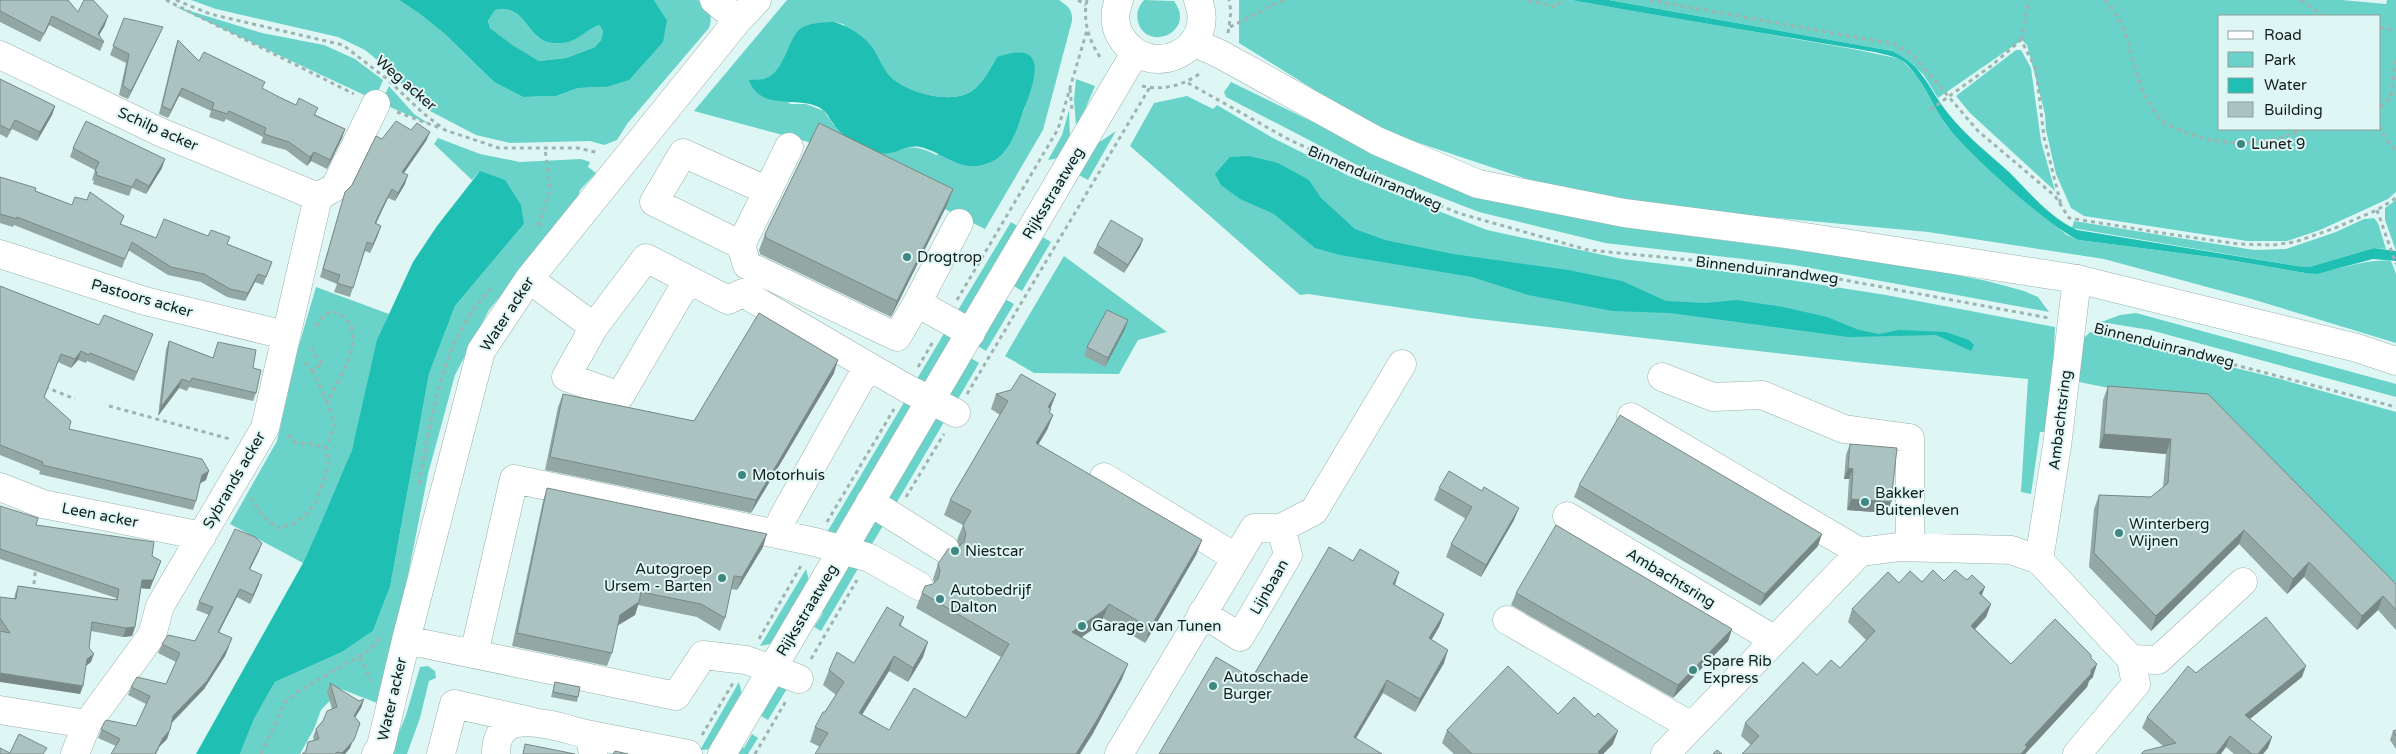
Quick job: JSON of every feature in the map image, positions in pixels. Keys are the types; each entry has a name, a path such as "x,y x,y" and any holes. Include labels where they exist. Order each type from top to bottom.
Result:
{"street":[{"path":"714,0 738,20"},
{"name":"Water acker","path":"376,754 381,746 395,636 480,351 529,279 738,20 757,0"},
{"path":"1119,0 1115,20 1118,33 1125,44 1135,53 1156,60 1167,59 1182,53 1193,42 1201,25 1202,15 1198,0"},
{"path":"1193,42 1220,54 1377,141 1478,184 1624,213 1786,234 2077,279 2357,348 2396,361"},
{"name":"Rijksstraatweg","path":"722,754 1135,53"},
{"name":"Schilp acker","path":"0,55 160,132 318,197"},
{"path":"318,197 335,187 376,104"},
{"path":"789,147 741,245 747,264 897,337 959,223"},
{"path":"634,151 675,166"},
{"path":"741,245 654,202 683,153 768,191"},
{"name":"Sybrands acker","path":"75,754 87,724 152,636 160,606 265,428 292,343 318,197"},
{"name":"Pastoors acker","path":"0,254 146,301 292,343"},
{"path":"688,280 620,396 566,377 594,327 646,258 728,300 743,293 906,388 932,399 956,413"},
{"path":"529,279 594,327"},
{"name":"Ambachtsring","path":"2039,560 2058,446 2077,279"},
{"path":"917,303 971,333"},
{"path":"1119,754 1254,528 1281,528 1314,511 1402,364"},
{"path":"782,519 868,366"},
{"path":"1662,377 1713,397 1762,395 1844,429 1910,438 1910,547"},
{"path":"1630,417 1860,552 1910,547 2010,550 2039,560 2131,660 2136,684 2077,754"},
{"path":"1104,477 1236,556"},
{"path":"395,636 474,654 514,479 815,542 843,550"},
{"name":"Leen acker","path":"0,487 43,504 202,536"},
{"path":"870,502 945,549"},
{"name":"Ambachtsring","path":"1567,516 1775,640"},
{"name":"Lijnbaan","path":"1202,613 1240,636 1288,554 1281,528"},
{"name":"Rijksstraatweg","path":"843,550 870,558 919,586"},
{"path":"1665,754 1860,552"},
{"path":"2131,660 2158,660 2243,582"},
{"path":"1507,620 1692,726"},
{"name":"Rijksstraatweg","path":"474,654 676,696 703,655 746,660 772,669"},
{"path":"772,669 799,679"},
{"path":"441,754 454,704 530,721 589,744 688,754"},
{"path":"0,710 87,724"},
{"path":"496,754 496,743 502,730 513,724 530,721"}],"path":[{"path":"166,0 376,104 446,130"},
{"name":"Weg acker","path":"176,0 210,14 343,45 387,79 423,113 446,130 499,148 578,148 634,151"},
{"path":"1078,0 1086,5"},
{"path":"1229,0 1230,28 1283,0"},
{"path":"1528,0 1556,7 1562,1"},
{"path":"1649,0 1894,44 1913,55 1978,131 2055,196 2069,218 2239,244 2273,245 2295,242 2377,210 2396,198"},
{"path":"2030,0 2022,40 2036,70 2044,137 2063,210"},
{"path":"2105,0 2118,16 2129,40 2140,83 2163,122 2190,134 2228,144 2278,138 2303,130"},
{"path":"2301,0 2323,15"},
{"path":"2381,28 2396,30"},
{"path":"1930,110 1991,66 2022,40"},
{"path":"2381,106 2391,97 2396,60"},
{"name":"Binnenduinrandweg","path":"1188,83 1286,138 1351,169 1458,213 1588,250 1785,269 2072,322 2396,407"},
{"path":"2381,129 2385,139 2396,150"},
{"path":"537,230 550,189 545,148"},
{"path":"2377,210 2396,264"},
{"path":"418,492 436,397 448,357 464,322 492,288"},
{"path":"313,333 323,316 331,311 340,314 350,325 353,335 354,347 328,402"},
{"path":"292,343 314,355 323,364 312,370"},
{"path":"234,481 244,489 264,517 277,528 293,524 307,514 316,502 329,464 326,448 335,425 328,402 312,370 299,356 292,343"},
{"path":"41,386 74,399"},
{"path":"109,406 255,446"},
{"path":"268,416 296,443 313,444 326,448"},
{"path":"32,598 36,560"},
{"path":"261,754 284,702 297,692 395,636"}],"green space":[{"path":"191,0 399,0 446,35 494,82 523,97 556,96 578,88 606,87 667,20 654,0 698,0 707,9 711,19 709,28 627,124 617,140 604,145 590,141 510,143 476,135 430,111 416,100 388,69 365,50 338,37 216,9"},
{"path":"787,0 1059,0 1067,6 1072,14 1072,21 1043,130 985,229 812,143 694,111","holes":["834,22 843,24 897,82 918,92 930,95 953,97 972,91 989,71 997,57 1025,107 1018,125 936,155 918,148 903,149 890,153 833,124 824,111 806,104 791,104 749,80 763,80 771,76 783,62 793,39 818,24"]},
{"path":"1144,0 1174,1 1179,12 1179,22 1175,29 1168,35 1159,37 1151,36 1143,31 1138,22 1137,13"},
{"path":"1239,0 1571,0 1901,59 1917,76 1946,125 1973,153 2036,210 2067,235 2079,240 2218,258 2305,273 2316,273 2369,262 2391,261 2396,274 2396,343 2255,300 2104,259 1928,232 1661,207 1551,187 1398,136 1342,107 1239,43"},
{"path":"1609,0 2342,0 2386,4 2387,0 2396,0 2396,192 2388,199 2320,230 2287,241 2247,241 2084,216 2071,208 2056,174 2046,130 2045,114 2027,45 2022,40 1938,98 1923,74 1892,51"},
{"path":"174,6 262,33 324,45 355,59 383,80 375,100"},
{"path":"502,9 518,15 535,34 549,42 565,42 599,25 603,31 601,40 595,47 566,58 539,61 512,46 490,28 488,21 495,10"},
{"path":"2016,50 2021,50 2031,68 2041,141 2055,191 1970,113 1956,96"},
{"path":"1076,79 1095,86 1078,126 1076,125 1074,100"},
{"path":"1231,82 1405,167 1505,203 1644,230 1896,263 1987,281 2024,291 2038,297 2049,312 1794,265 1605,243 1479,212 1357,165 1226,97 1224,92"},
{"path":"389,86 414,114 431,125 381,103"},
{"path":"1187,96 1213,109 1217,105 1273,138 1349,176 1487,230 1622,259 1772,277 1886,295 2055,327 2052,389 2046,432 2040,432 2031,494 2021,492 2028,379 1855,362 1470,318 1308,294 1300,295 1130,146 1154,103"},
{"path":"1069,110 1070,139 1061,158 1048,160 1062,135"},
{"path":"1116,131 1088,180 1077,174 1098,143"},
{"path":"438,138 480,154 520,162 581,159 590,162 588,167 596,173 580,190 576,203 489,310 455,375 428,474 400,616 384,686 377,703 341,689 321,710 314,729 300,754 240,754 254,719 275,682 342,652 373,631 390,587 429,374 455,306 524,224 480,171 472,180 434,144"},
{"path":"2396,200 2396,251 2385,220 2385,208"},
{"path":"2374,218 2378,223 2386,249 2374,248 2309,267 2072,228 2074,221 2254,250 2286,249 2336,232 2364,219"},
{"path":"1011,222 1021,228 966,321 955,315"},
{"path":"1041,236 1051,242 1022,291 1012,285"},
{"path":"1064,256 1167,332 1138,340 1119,374 1034,373 1005,356"},
{"path":"316,287 389,314 376,348 357,433 347,465 303,563 230,524 277,441 297,352"},
{"path":"1003,298 1014,304 986,351 976,345"},
{"path":"2136,313 2396,384 2396,397 2150,330 2101,322 2120,315"},
{"path":"949,325 959,332 925,390 914,384"},
{"path":"2090,332 2280,379 2396,412 2396,600 2214,409 2079,382 2083,339"},
{"path":"969,357 979,363 958,399 947,393"},
{"path":"906,399 916,405 839,534 823,539"},
{"path":"936,411 947,417 894,507 884,501"},
{"path":"874,518 884,524 869,549 859,543"},
{"path":"848,561 859,567 821,631 814,627 823,613 819,610"},
{"path":"806,569 810,584 775,643 760,646"},
{"path":"428,666 435,671 436,678 429,681 420,718 407,754 390,754 406,715 420,667"},
{"path":"781,676 791,682 768,720 758,714"},
{"path":"739,682 743,698 713,749 700,750"},
{"path":"752,734 758,738 748,754 735,754 740,746 744,748"}],"water":[{"path":"399,0 654,0 667,20 663,42 629,80 606,87 578,88 556,96 523,97 494,82 446,35","holes":["495,10 512,11 519,15 537,36 544,41 554,43 568,42 599,25 603,31 601,40 595,47 566,58 539,61 512,45 490,28 488,21"]},
{"path":"1571,0 1609,0 1892,51 1912,64 1947,112 1969,136 2049,212 2077,230 2297,266 2309,267 2374,248 2396,251 2396,261 2373,259 2317,274 2218,258 2079,240 2066,233 2029,205 1970,151 1945,123 1910,67 1897,58 1864,50"},
{"path":"834,22 862,36 874,50 883,67 897,82 918,92 941,97 953,97 972,91 989,71 997,57 1014,53 1025,53 1032,57 1034,74 1032,85 1016,132 1007,148 995,160 977,166 955,162 920,147 909,147 890,153 873,153 858,146 844,136 825,112 816,106 806,103 773,100 763,97 755,90 749,80 764,79 778,69 798,31 810,25"},
{"path":"1249,156 1278,163 1309,180 1321,198 1355,229 1385,240 1453,254 1568,270 1622,281 1666,301 1706,303 1736,300 1783,307 1827,317 1859,330 1879,334 1899,330 1946,332 1969,340 1974,345 1971,351 1936,335 1848,337 1670,313 1613,311 1528,295 1472,277 1340,255 1315,248 1274,214 1240,199 1221,185 1215,174 1230,157"},
{"path":"480,171 505,180 521,205 524,224 455,306 429,374 390,587 373,631 342,652 275,682 254,719 240,754 196,754 303,563 322,521 352,450 377,340 413,262 437,226"}],"building":[{"path":"0,0 68,0 78,12 84,0 93,0 108,16 98,34 104,42 52,16 44,34 0,11"},
{"path":"124,18 163,27 131,91 123,86 129,54 113,46"},
{"path":"178,40 199,61 204,52 265,82 262,88 279,97 296,105 299,98 318,108 314,115 345,129 330,160 314,152 310,157 289,142 264,134 266,128 229,111 227,114 212,109 214,103 182,88 171,110 162,106"},
{"path":"0,79 55,106 40,132 15,120 10,130 0,125"},
{"path":"86,121 165,159 149,186 136,179 132,187 96,175 97,172 95,171 99,162 73,148"},
{"path":"396,121 411,130 417,123 430,132 402,172 408,175 398,193 392,189 383,206 375,223 381,226 373,244 367,242 353,288 337,283 340,275 323,269 345,192 352,185 376,136 382,139"},
{"path":"819,123 953,189 897,301 766,238 765,234"},
{"path":"0,177 36,188 35,191 72,205 75,197 87,200 90,192 124,216 120,224 156,238 164,219 208,236 211,230 230,237 227,244 272,262 266,277 258,274 248,293 230,289 204,274 171,267 132,242 125,259 17,217 17,219 0,214"},
{"path":"1111,220 1143,239 1128,265 1097,245"},
{"path":"0,286 99,325 104,315 153,334 137,372 90,353 89,355 81,351 75,359 61,354 44,397 71,421 69,429 202,459 209,471 202,475 196,501 42,465 43,462 0,445"},
{"path":"1107,310 1128,320 1108,358 1087,347"},
{"path":"759,313 838,360 756,500 550,457 563,394 694,421"},
{"path":"169,341 213,358 218,342 256,350 253,368 261,370 256,393 192,378 190,382 182,379 161,407"},
{"path":"1021,374 1056,394 1048,407 1051,409 1049,412 1053,415 1036,443 1202,540 1150,628 1109,604 1104,610 1072,632 1128,664 1076,754 815,754 828,733 815,727 844,682 829,670 837,652 854,663 887,607 904,617 899,625 928,642 913,668 894,656 859,713 889,730 914,688 966,718 1009,644 922,593 925,586 933,584 938,579 940,571 938,564 948,549 957,548 964,542 966,534 963,525 971,511 950,500 1008,401 996,394 1011,390"},
{"path":"2108,386 2208,394 2396,584 2396,610 2383,596 2362,616 2309,562 2293,579 2244,530 2156,616 2094,553 2099,495 2151,497 2168,483 2171,439 2104,434"},
{"path":"1620,415 1822,534 1765,594 1579,485"},
{"path":"1850,444 1897,448 1891,502 1851,499 1853,469 1848,468"},
{"path":"1449,471 1482,491 1484,487 1519,508 1486,565 1451,544 1472,507 1439,488"},
{"path":"547,488 767,534 742,577 734,576 725,618 701,604 641,592 639,602 620,615 612,653 517,633"},
{"path":"0,506 38,518 36,525 154,542 152,556 161,561 153,580 142,580 135,627 126,628 92,622 89,648 94,654 87,659 83,686 0,673 0,631 10,633 0,618 0,597 16,599 18,586 117,600 119,589 0,549"},
{"path":"1556,525 1732,629 1678,685 1516,593"},
{"path":"235,529 255,537 262,543 249,569 262,575 253,595 240,589 218,632 232,638 228,647 207,681 173,716 170,730 163,738 155,754 111,754 120,739 101,729 104,723 106,720 136,726 150,696 131,687 137,677 166,684 180,653 162,644 168,635 195,641 213,607 199,602"},
{"path":"1329,547 1353,561 1360,549 1399,572 1393,584 1444,614 1429,638 1448,650 1420,699 1387,680 1354,737 1382,754 1159,754 1216,657 1252,678"},
{"path":"1933,570 1944,581 1955,570 1967,580 1972,575 1985,587 1979,593 1991,604 1971,626 2011,664 2055,619 2091,655 2091,658 2097,664 2091,670 2091,674 2025,745 2027,747 2021,754 1742,754 1759,736 1745,723 1803,662 1817,675 1831,660 1840,668 1875,631 1852,609 1888,572 1899,583 1910,571 1922,582"},
{"path":"2266,617 2306,666 2245,715 2272,737 2258,754 2252,754 2230,736 2216,754 2141,754 2144,751 2176,743 2147,717 2188,666 2196,673"},
{"path":"1508,666 1558,714 1574,697 1595,717 1598,713 1618,731 1598,752 1600,754 1472,754 1447,730"},
{"path":"555,682 580,687 578,697 553,692"},
{"path":"330,683 359,701 364,699 354,716 360,723 354,740 342,753 302,754 306,751 308,742 319,739 316,729 323,721 327,711 337,707"},
{"path":"19,734 47,748 43,754 0,754 0,748 10,753"},
{"path":"525,744 575,754 523,754"},
{"path":"1717,750 1722,754 1713,754"},
{"path":"615,751 628,754 613,754"}],"place":[{"name":"Lunet 9","path":"2241,144"},
{"name":"Drogtrop","path":"907,257"},
{"name":"Motorhuis","path":"742,475"},
{"name":"Bakker Buitenleven","path":"1865,502"},
{"name":"Winterberg Wijnen","path":"2119,533"},
{"name":"Niestcar","path":"955,551"},
{"name":"Autogroep Ursem - Barten","path":"722,578"},
{"name":"Autobedrijf Dalton","path":"940,599"},
{"name":"Garage van Tunen","path":"1082,626"},
{"name":"Spare Rib Express","path":"1693,670"},
{"name":"Autoschade Burger","path":"1213,686"}]}
